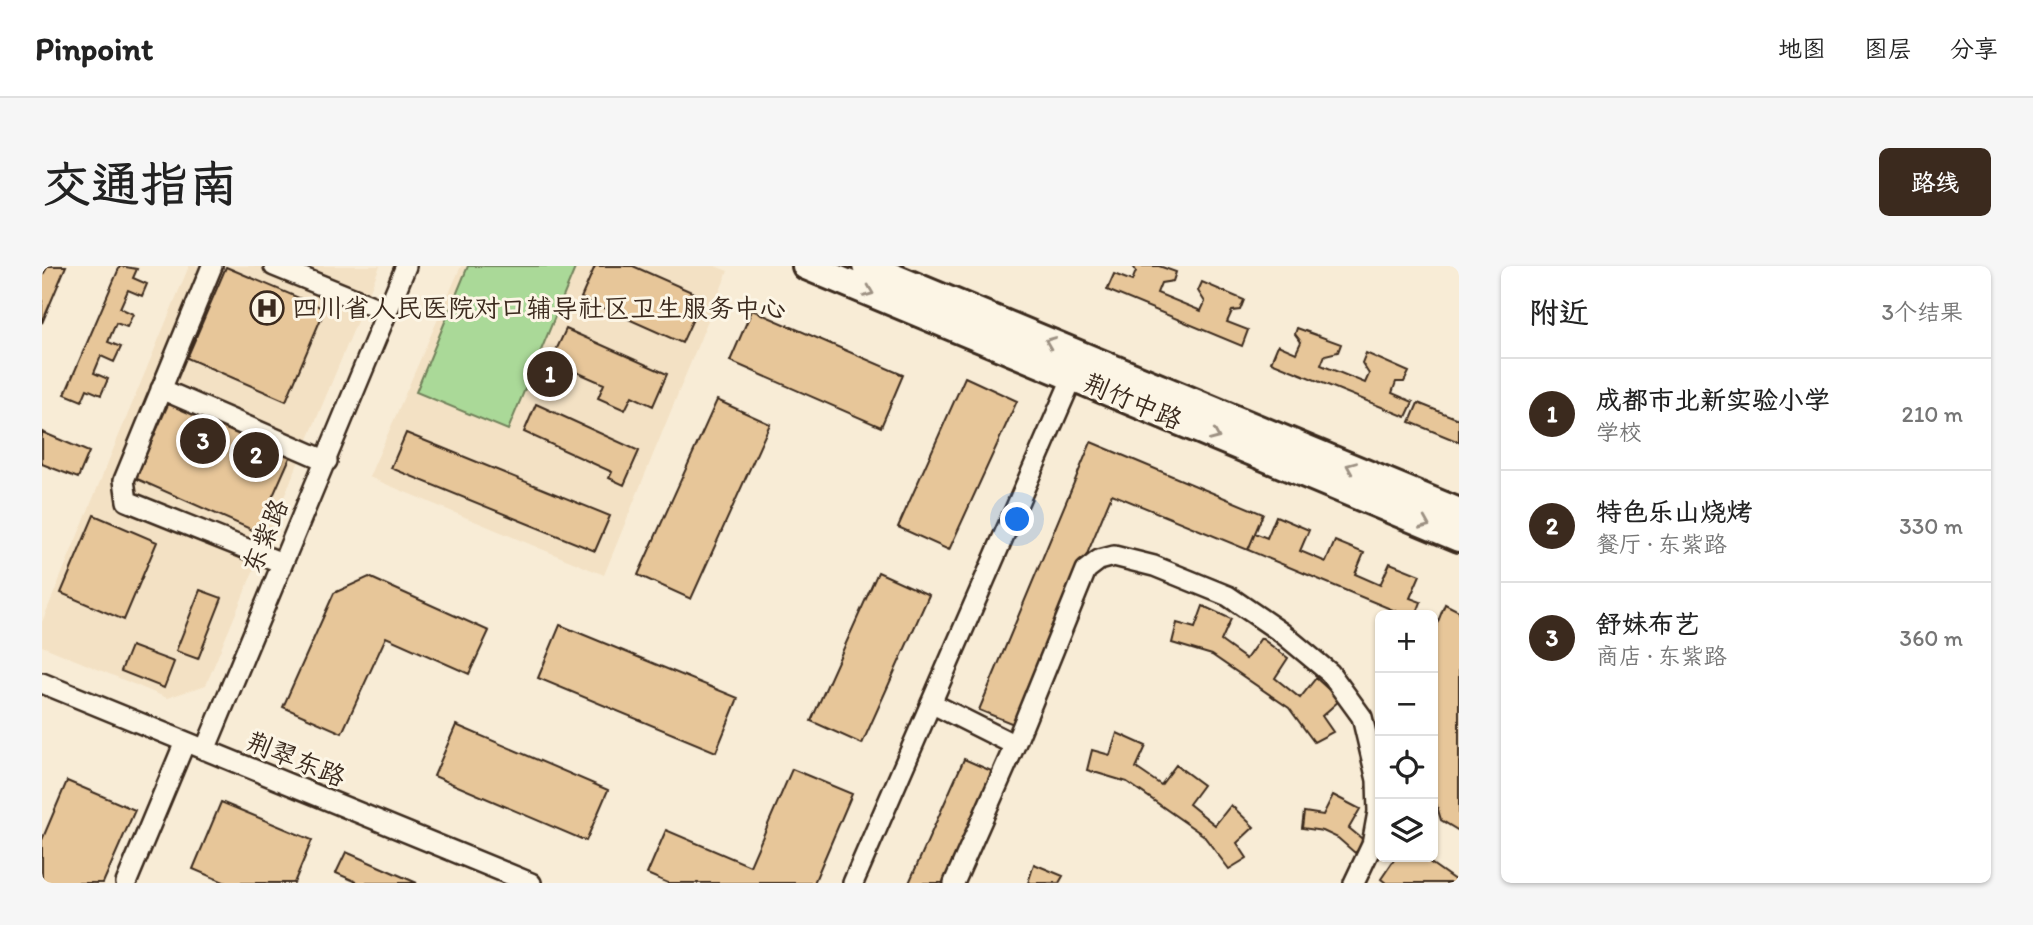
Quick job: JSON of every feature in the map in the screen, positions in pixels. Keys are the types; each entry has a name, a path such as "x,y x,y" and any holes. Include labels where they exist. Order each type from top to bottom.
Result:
{"main road":[{"name":"荆竹中路","path":"806,266 1459,512"},
{"name":"荆竹中路","path":"866,266 1077,366 1459,538"}],"street":[{"path":"212,266 124,480 127,501 282,563"},
{"path":"274,266 387,312"},
{"name":"东紫路","path":"205,750 406,266"},
{"path":"853,883 1077,366"},
{"path":"161,389 327,461"},
{"path":"954,883 1015,745 1086,570 1099,560 1114,556 1154,566 1227,596 1283,633 1330,673 1362,718 1377,780 1378,811 1372,845 1354,883"},
{"name":"荆翠东路","path":"42,683 531,883"},
{"path":"931,703 1015,745"},
{"path":"126,883 185,742"}],"shaded area":[{"path":"189,266 380,266 206,685 167,698 42,646 42,622"},
{"path":"461,266 715,266 728,271 604,575 369,477"}],"green space":[{"path":"468,266 576,266 508,430 416,392"}],"building":[{"path":"48,266 66,266 42,323 42,276"},
{"path":"120,266 137,269 133,278 147,284 142,296 128,290 120,308 133,314 127,327 116,323 108,342 121,347 114,362 101,356 94,373 108,379 101,395 87,389 82,401 65,394"},
{"path":"595,266 633,266 703,297 682,343 581,298"},
{"path":"1133,266 1159,266 1176,272 1173,281 1161,283 1157,293 1201,311 1205,302 1198,291 1202,282 1244,300 1240,310 1232,311 1227,322 1248,330 1242,346 1107,290 1114,274 1132,281 1136,271"},
{"path":"226,267 325,309 286,401 187,358"},
{"path":"752,310 903,375 881,427 730,361"},
{"path":"1297,328 1341,344 1338,352 1325,355 1321,365 1365,383 1369,374 1362,363 1366,353 1409,372 1404,382 1396,382 1392,393 1413,402 1406,417 1271,362 1278,345 1296,353 1301,342 1295,334"},
{"path":"566,329 667,374 653,406 632,396 625,410 598,398 604,384 551,361"},
{"path":"965,377 1017,401 949,550 898,527"},
{"path":"170,400 292,453 257,532 135,478"},
{"path":"717,400 770,424 691,599 638,575"},
{"path":"1418,403 1458,419 1459,415 1459,442 1410,422"},
{"path":"536,404 639,451 624,485 609,478 612,472 524,432"},
{"path":"42,432 89,452 78,478 42,464"},
{"path":"406,433 610,516 595,551 391,468"},
{"path":"1091,442 1263,514 1248,550 1112,494 1016,725 979,710"},
{"path":"94,515 157,542 124,620 61,593"},
{"path":"1276,516 1309,530 1300,551 1326,562 1335,541 1364,553 1355,574 1380,585 1390,563 1420,575 1410,598 1421,602 1418,610 1393,610 1248,550 1255,533 1267,538"},
{"path":"878,572 929,595 862,744 811,721"},
{"path":"369,577 489,631 469,674 386,637 342,733 283,707 334,593"},
{"path":"200,590 222,598 198,659 176,651"},
{"path":"1445,604 1459,611 1459,831 1441,820 1438,810 1438,622"},
{"path":"1203,606 1231,619 1221,641 1246,659 1261,638 1288,658 1275,678 1300,698 1316,678 1340,700 1322,716 1333,732 1314,742 1289,708 1212,655 1172,643 1177,623 1195,628"},
{"path":"560,625 738,698 716,752 538,678"},
{"path":"131,646 174,662 164,688 121,671"},
{"path":"456,725 608,790 586,841 434,776"},
{"path":"1117,733 1146,746 1136,768 1161,785 1176,765 1203,785 1189,804 1215,825 1231,805 1254,827 1237,843 1247,858 1229,869 1203,835 1127,782 1087,770 1092,750 1110,755"},
{"path":"964,759 996,773 947,883 909,883"},
{"path":"792,769 852,794 814,883 668,883 647,874 666,830 750,866"},
{"path":"67,781 135,810 103,883 42,883 42,840"},
{"path":"1333,795 1360,809 1349,828 1366,842 1355,853 1338,838 1323,831 1302,828 1304,812 1323,815"},
{"path":"221,802 312,840 294,883 226,883 193,869"},
{"path":"346,852 417,883 359,883 336,873"},
{"path":"1393,862 1429,862 1459,883 1386,883 1381,879"},
{"path":"1034,864 1063,876 1059,883 1028,883"}],"place":[{"name":"四川省人民医院对口辅导社区卫生服务中心","path":"267,308"},
{"name":"成都市北新实验小学","path":"550,374"},
{"name":"舒妹布艺","path":"203,441"},
{"name":"特色乐山烧烤","path":"256,455"}]}
